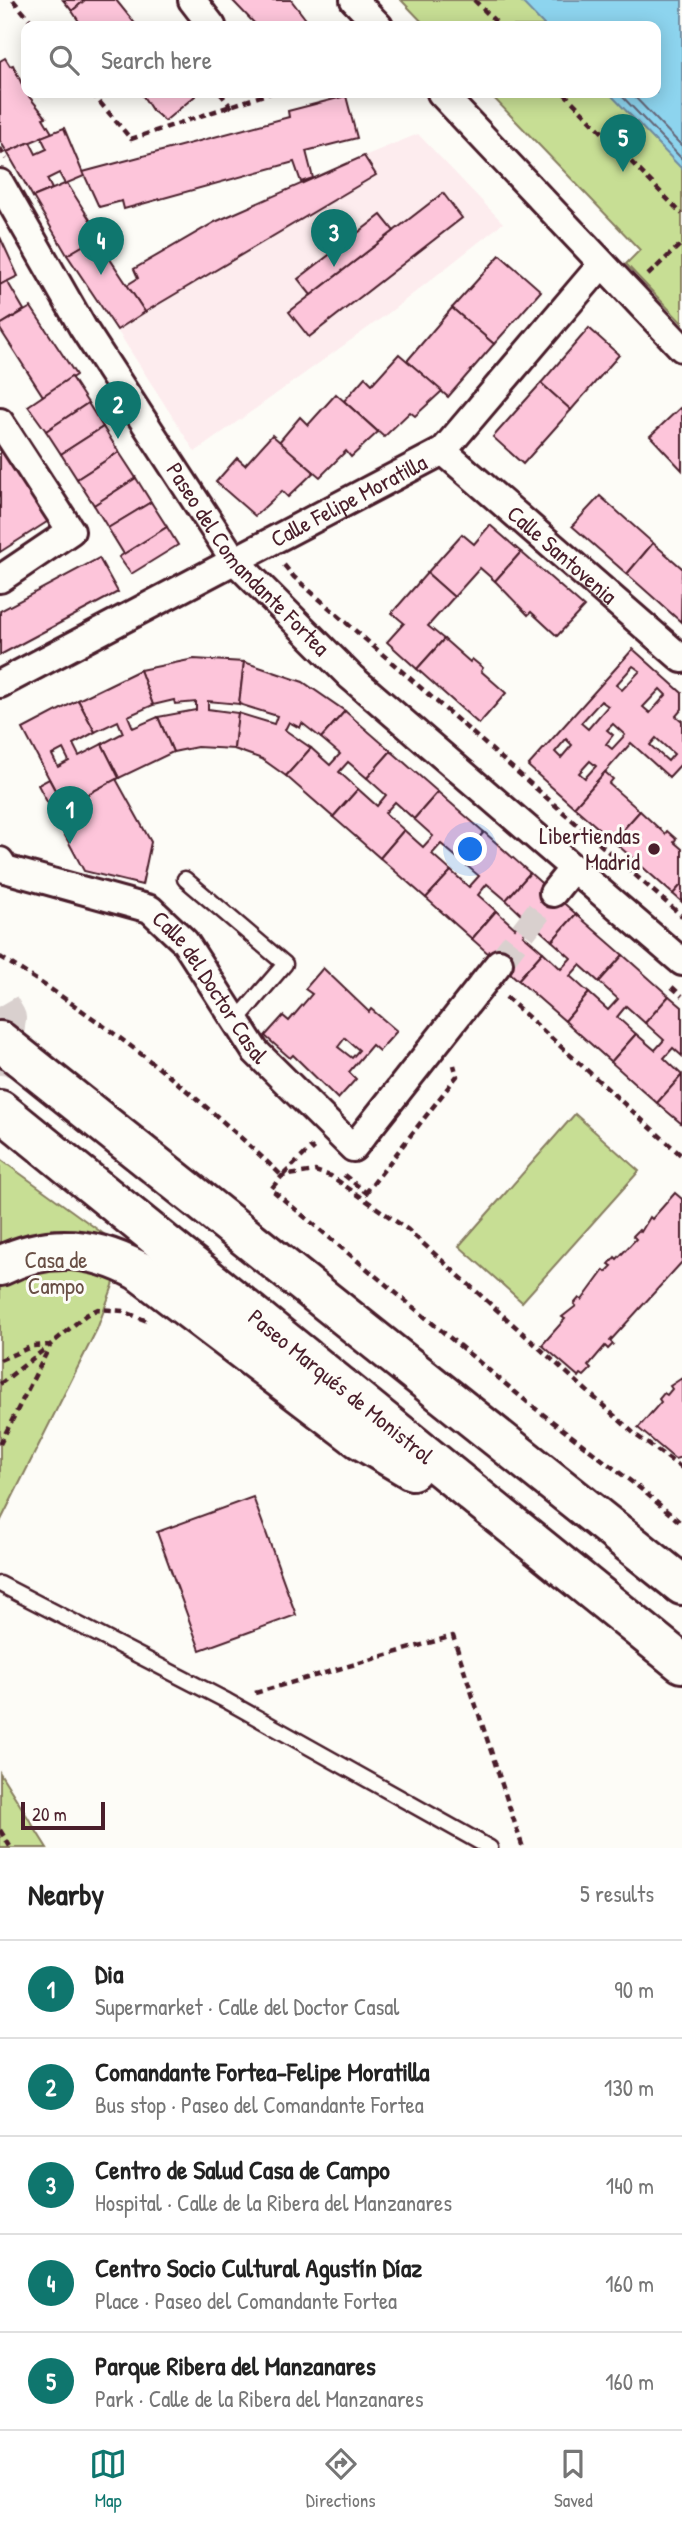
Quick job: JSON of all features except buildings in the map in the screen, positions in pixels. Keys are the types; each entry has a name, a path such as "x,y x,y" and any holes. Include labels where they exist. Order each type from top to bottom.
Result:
{"highway":[{"path":"0,1041 682,1585"},
{"name":"Paseo Marqués de Monistrol","path":"0,1110 682,1663"},
{"path":"0,1266 15,1258 61,1248 88,1250 114,1257 139,1271 360,1439 524,1537"}],"street":[{"path":"192,0 208,21"},
{"path":"446,98 682,348"},
{"name":"Paseo del Comandante Fortea","path":"0,183 83,328 234,560 351,677 682,962"},
{"name":"Calle Felipe Moratilla","path":"0,684 443,451 602,264"},
{"path":"0,422 71,531 0,579"},
{"name":"Calle Santovenia","path":"443,451 682,659"},
{"name":"Calle del Doctor Casal","path":"0,861 5,869 149,909 185,942 255,1051 353,1148 499,963"},
{"path":"553,893 573,867"}],"lane":[{"path":"185,879 285,964 236,1021"},
{"path":"0,1584 227,1702 490,1848"}],"path":[{"path":"13,0 32,21"},
{"path":"474,0 495,21"},
{"path":"96,98 131,139 257,98"},
{"path":"224,98 232,108"},
{"path":"569,98 682,214"},
{"path":"629,293 682,243"},
{"path":"282,560 294,577 682,916"},
{"path":"0,957 66,997 217,1114 282,1176"},
{"path":"499,990 682,1156"},
{"path":"320,1156 311,1148 271,1189 532,1406 641,1489 682,1524"},
{"path":"282,1176 315,1171 331,1176 407,1229 637,1436 682,1468"},
{"path":"339,1171 368,1194"},
{"path":"0,1384 86,1314 98,1309 123,1311 151,1323"},
{"path":"0,1360 33,1346 50,1345"},
{"path":"0,1444 50,1345"},
{"path":"227,1702 453,1636 523,1848"},
{"path":"0,1830 11,1848"}],"shaded area":[{"path":"418,134 503,223 390,312 195,452 117,330 375,174 364,156"}],"green space":[{"path":"401,0 682,0 682,323 626,264 640,250 494,98 661,98 661,21 421,21"},
{"path":"575,1114 639,1171 522,1302 459,1246"},
{"name":"Casa de Campo","path":"0,1159 126,1250 97,1329 0,1522"},
{"path":"0,1773 47,1848 0,1848"}],"water":[{"path":"520,0 682,0 682,169 614,98 661,98 661,21 540,21"}],"tunnel":[{"path":"499,963 553,893"},
{"path":"0,1006 7,1018 0,1075"}],"place":[{"name":"Parque Ribera del Manzanares","path":"623,172"},
{"name":"Centro de Salud Casa de Campo","path":"334,267"},
{"name":"Centro Socio Cultural Agustín Díaz","path":"101,275"},
{"name":"Comandante Fortea-Felipe Moratilla","path":"118,439"},
{"name":"Dia","path":"70,844"},
{"name":"Libertiendas Madrid","path":"654,849"}]}
